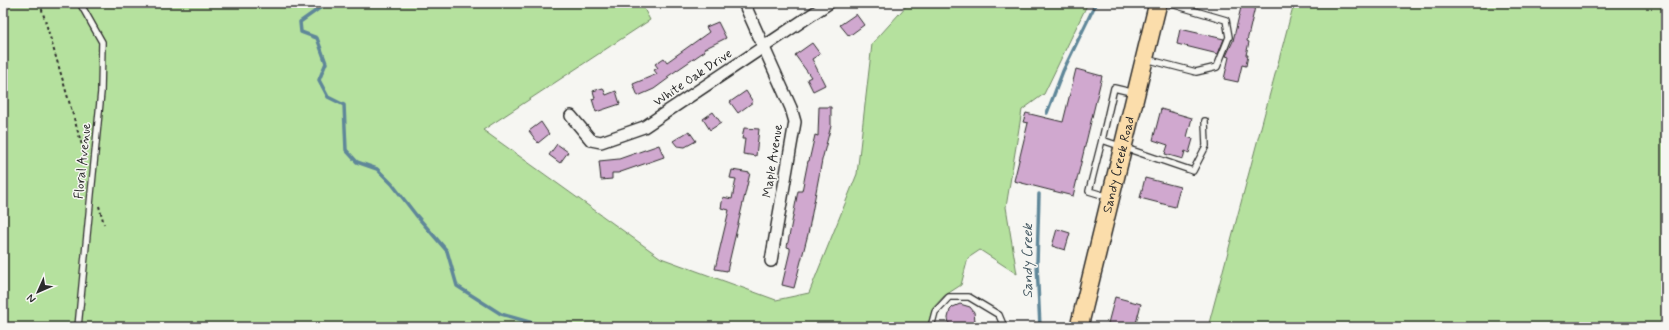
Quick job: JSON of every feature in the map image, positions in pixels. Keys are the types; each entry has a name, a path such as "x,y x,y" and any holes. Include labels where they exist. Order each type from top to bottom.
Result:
{"main road":[{"name":"Sandy Creek Road","path":"1079,327 1158,3"}],"street":[{"name":"Maple Avenue","path":"744,3 792,108 795,122 772,261"},
{"name":"White Oak Drive","path":"571,116 591,140 601,142 644,127 829,3"}],"lane":[{"name":"Floral Avenue","path":"78,327 101,92 102,49 102,42 80,3"},
{"path":"1145,59 1196,72 1218,67 1229,37 1226,20 1168,3"},
{"path":"1111,198 1089,191 1114,88 1136,93"},
{"path":"1102,140 1193,171 1206,146 1205,121"},
{"path":"931,327 935,312 949,297 970,297 999,315 1004,327"}],"path":[{"path":"40,3 86,160"},
{"path":"98,203 104,224"}],"green space":[{"path":"3,3 641,3 650,20 483,130 661,258 776,300 809,293 857,174 872,44 908,4 1088,3 1044,94 1022,110 1006,207 1017,274 980,250 968,258 961,285 944,296 933,308 927,327 3,327"},
{"path":"1294,3 1666,3 1666,327 1208,327"}],"building":[{"path":"1242,3 1256,3 1247,41 1249,42 1246,55 1248,55 1246,66 1242,65 1238,82 1224,79 1229,57 1226,56 1233,41"},
{"path":"856,14 864,25 849,36 840,25"},
{"path":"718,22 726,38 704,49 705,51 667,77 669,78 654,89 638,96 633,84 657,74 654,70 658,68 655,64 664,58 667,62 709,32 706,27"},
{"path":"1180,29 1224,39 1218,54 1177,44"},
{"path":"812,43 820,54 812,59 825,85 813,91 807,79 811,77 795,55"},
{"path":"1076,69 1102,76 1073,196 1014,181 1028,123 1023,122 1026,113 1063,122"},
{"path":"603,88 606,95 616,91 620,104 596,112 592,99 595,98 593,91"},
{"path":"746,91 753,102 738,113 730,102"},
{"path":"819,107 831,107 831,126 822,160 808,234 794,288 782,285 790,251 790,248 787,247 798,191 802,191 815,135 818,136"},
{"path":"1161,109 1192,118 1187,137 1193,139 1189,153 1185,151 1183,159 1165,154 1168,145 1153,140"},
{"path":"713,112 721,123 710,130 703,119"},
{"path":"541,122 549,134 538,143 529,131"},
{"path":"744,128 759,129 756,156 743,154 745,139 742,139"},
{"path":"689,131 696,141 685,147 677,146 673,141"},
{"path":"557,144 568,152 560,163 549,155"},
{"path":"659,145 664,157 618,173 612,173 612,179 601,180 599,161 619,159"},
{"path":"732,170 750,173 727,271 715,269 729,210 721,208 723,197 732,199 736,179 730,178"},
{"path":"1145,178 1180,187 1175,207 1140,198"},
{"path":"1057,229 1070,233 1065,250 1052,246"},
{"path":"1115,297 1141,304 1135,327 1107,327"},
{"path":"960,304 970,307 974,312 975,321 972,327 950,327 948,318 950,310"}],"waterway":[{"path":"325,3 300,22 301,32 317,38 326,63 319,80 328,97 344,105 346,150 357,162 377,169 392,184 447,251 457,286 501,314 547,327"},
{"name":"Sandy Creek","path":"1047,113 1063,71 1096,3"},
{"name":"Sandy Creek","path":"1039,194 1037,264 1040,327"}]}
